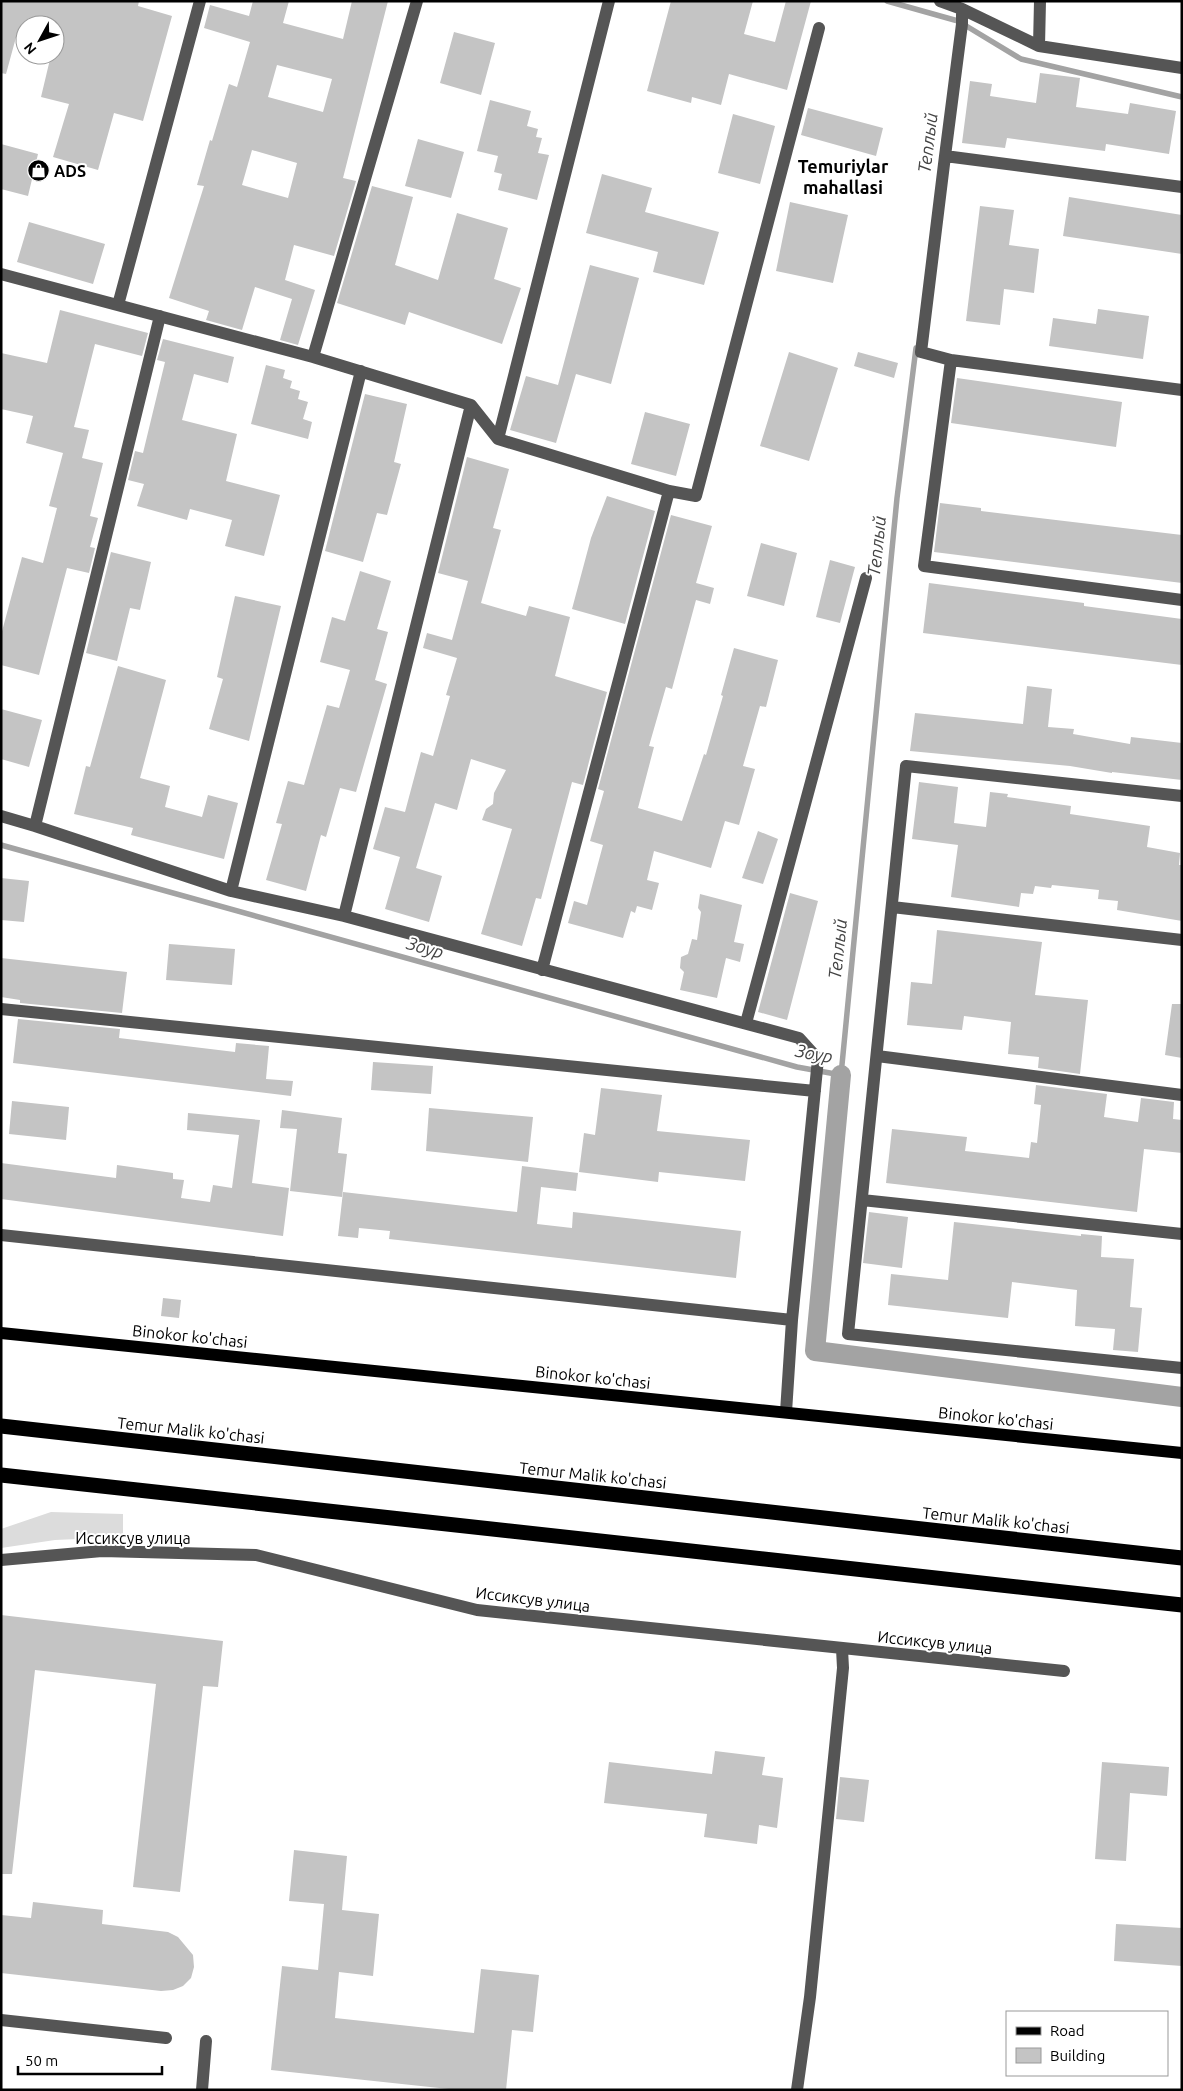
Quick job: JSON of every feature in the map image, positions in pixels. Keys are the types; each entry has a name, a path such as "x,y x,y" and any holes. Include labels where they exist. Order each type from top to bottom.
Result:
{"highway":[{"name":"Temur Malik ko'chasi","path":"1,1426 1182,1558"},
{"path":"1,1475 1182,1605"}],"main road":[{"name":"Binokor ko'chasi","path":"1,1333 1182,1453"}],"street":[{"path":"118,305 200,1"},
{"path":"313,357 417,1"},
{"path":"498,439 609,1"},
{"path":"940,1 962,9 1040,46 1182,68"},
{"path":"1040,1 1040,46"},
{"path":"962,9 962,24 921,352 951,360 1182,390"},
{"path":"1,274 313,357 471,405 498,439 669,491 696,496 819,28"},
{"path":"945,156 1182,187"},
{"path":"35,826 160,316"},
{"path":"951,360 924,566 1182,600"},
{"path":"231,890 361,371"},
{"path":"344,916 471,405"},
{"path":"542,970 669,491"},
{"path":"746,1023 866,578"},
{"path":"1182,796 906,766 848,1334 1182,1368"},
{"path":"1,816 231,890 344,916 799,1038 818,1059 792,1320 786,1412"},
{"path":"892,907 1182,940"},
{"path":"1,1009 815,1091"},
{"path":"877,1056 1182,1095"},
{"path":"862,1200 1182,1234"},
{"path":"1,1235 792,1320"},
{"name":"Иссиксув улица","path":"1,1560 102,1551 256,1556 477,1610 1064,1671"},
{"path":"797,2090 810,1996 842,1677 842,1649"},
{"path":"1,2020 166,2038"},
{"path":"202,2090 206,2041"}],"shaded area":[{"path":"51,1512 123,1514 123,1537 55,1540 1,1548 1,1529"}],"building":[{"path":"1,1 139,1 138,6 172,16 143,121 114,113 98,170 53,157 69,104 41,97 49,65 65,65 65,15 15,15 15,41 6,74 1,73"},
{"path":"253,1 289,1 283,23 343,39 352,1 388,1 343,178 356,181 334,256 294,245 285,280 315,290 298,345 280,340 292,299 255,287 242,330 206,320 209,311 169,298 204,186 197,185 210,140 212,141 229,84 237,87 250,42 204,28 210,5 249,16","holes":["277,65 332,79 323,112 268,97","252,150 297,163 288,198 242,185"]},
{"path":"671,1 753,1 744,34 775,42 786,1 811,1 787,90 729,74 721,105 692,97 691,103 647,91"},
{"path":"454,32 495,43 481,95 440,83"},
{"path":"1040,73 1080,78 1076,107 1128,114 1130,103 1176,111 1169,154 1106,144 1105,151 1007,138 1005,148 962,143 970,81 992,84 990,96 1036,103"},
{"path":"490,100 531,111 527,126 538,129 536,137 542,138 538,153 549,155 537,200 498,190 502,174 494,172 498,156 477,151"},
{"path":"808,108 883,128 876,156 801,135"},
{"path":"733,114 775,126 760,184 718,173"},
{"path":"418,139 464,152 451,198 405,186"},
{"path":"1,144 38,154 28,196 1,189"},
{"path":"602,174 652,188 645,212 719,232 704,285 653,272 658,252 586,233"},
{"path":"372,186 413,197 395,265 438,280 457,213 508,228 494,279 521,288 502,344 409,312 405,325 337,303"},
{"path":"1069,197 1182,215 1182,254 1063,236"},
{"path":"790,202 848,215 833,283 776,271"},
{"path":"980,206 1014,210 1009,245 1039,249 1034,293 1004,289 1000,325 966,321"},
{"path":"29,222 105,244 93,284 17,262"},
{"path":"590,265 639,278 611,384 576,374 556,443 510,430 526,376 558,385"},
{"path":"1098,309 1149,316 1143,359 1049,346 1053,318 1096,324"},
{"path":"60,310 148,333 142,356 95,344 74,427 89,430 82,458 103,463 90,516 98,518 90,547 95,548 89,573 67,568 39,675 1,665 1,635 22,557 43,563 57,508 49,506 63,453 26,443 33,416 1,409 1,353 47,363"},
{"path":"163,339 234,357 228,383 194,374 182,420 237,434 226,481 280,495 264,556 225,546 232,520 190,509 187,520 137,506 144,484 128,480 135,451 143,453 165,362 157,360"},
{"path":"789,352 838,368 809,461 760,446"},
{"path":"858,352 898,363 894,378 854,366"},
{"path":"266,365 285,370 283,378 292,381 290,388 300,391 298,399 308,402 303,419 312,422 308,439 251,424"},
{"path":"957,378 1122,402 1116,447 951,423"},
{"path":"365,394 407,404 394,462 401,464 387,515 377,513 363,562 325,551"},
{"path":"645,412 690,424 676,476 631,464"},
{"path":"467,457 509,469 493,528 501,530 481,603 526,616 529,606 570,617 555,676 607,692 583,785 572,782 541,899 536,898 522,946 481,934 512,829 482,820 486,809 493,804 494,793 506,770 471,759 457,810 435,803 416,868 442,876 429,922 385,909 400,857 373,849 385,807 405,812 421,752 433,756 450,696 446,695 457,658 423,648 427,633 452,640 468,581 438,573"},
{"path":"607,496 655,511 625,624 572,609 591,538"},
{"path":"940,503 981,508 981,511 1182,535 1182,583 934,552"},
{"path":"671,515 712,526 696,583 714,588 710,604 696,600 672,689 666,687 649,746 654,747 638,808 682,821 704,754 706,755 723,696 721,695 734,648 778,660 766,707 760,706 743,766 755,769 739,825 725,821 711,868 654,851 647,880 659,883 652,910 637,906 635,913 631,911 623,938 568,923 574,901 587,905 603,845 590,841 604,791 598,789"},
{"path":"761,543 797,553 784,606 747,596"},
{"path":"111,552 151,562 140,610 130,608 117,661 86,653"},
{"path":"830,560 855,567 840,623 816,617"},
{"path":"360,571 391,581 377,629 388,632 375,680 387,684 356,792 340,788 326,837 321,835 306,891 266,880 282,824 276,823 288,781 304,785 327,705 339,708 350,670 320,662 332,617 345,621"},
{"path":"929,583 1084,603 1084,606 1182,619 1182,665 923,633"},
{"path":"235,596 281,606 249,741 209,729 223,679 217,677"},
{"path":"118,666 166,680 140,778 170,786 165,807 202,817 208,795 238,803 224,859 131,835 133,828 74,814 86,766 90,767"},
{"path":"1027,686 1052,689 1048,727 1074,729 1073,734 1130,744 1131,737 1182,743 1182,780 1112,773 1070,766 910,751 915,713 1023,724"},
{"path":"1,709 42,720 29,767 1,759"},
{"path":"919,782 958,787 954,823 986,827 990,792 1008,794 1007,797 1071,806 1070,814 1150,826 1147,847 1180,853 1179,865 1182,865 1182,921 1117,910 1118,901 1098,899 1099,890 1052,885 1051,888 1035,886 1033,894 1021,893 1019,907 951,897 958,845 912,839"},
{"path":"758,831 778,839 763,884 742,878"},
{"path":"1,878 29,881 24,922 1,920"},
{"path":"790,893 818,901 787,1020 758,1012"},
{"path":"700,894 742,905 734,942 744,944 740,962 726,958 717,998 680,990 684,972 680,968 681,957 688,954 692,939 697,940 701,912 698,908"},
{"path":"937,930 1042,942 1035,995 1088,1000 1080,1074 1038,1068 1039,1057 1008,1054 1011,1022 964,1016 962,1030 907,1025 911,982 932,984"},
{"path":"169,944 235,949 232,985 166,980"},
{"path":"1,958 127,972 122,1013 20,1003 20,1000 1,997"},
{"path":"1172,1004 1182,1004 1182,1058 1165,1055"},
{"path":"18,1019 120,1029 119,1038 235,1052 236,1043 269,1046 266,1079 293,1081 291,1096 13,1063"},
{"path":"373,1062 433,1066 431,1094 371,1090"},
{"path":"1036,1085 1107,1094 1104,1117 1138,1122 1141,1098 1174,1102 1173,1119 1182,1120 1182,1153 1144,1149 1137,1212 886,1183 892,1129 967,1137 965,1151 1029,1158 1031,1142 1037,1143 1041,1105 1034,1104"},
{"path":"601,1088 662,1095 657,1131 750,1140 745,1181 659,1172 658,1182 579,1172 584,1133 595,1135"},
{"path":"12,1101 69,1107 66,1140 9,1134"},
{"path":"429,1108 533,1117 528,1162 426,1151"},
{"path":"282,1110 342,1118 338,1153 347,1154 342,1197 290,1191 297,1129 280,1128"},
{"path":"188,1113 260,1120 252,1183 289,1188 283,1236 1,1199 1,1163 116,1178 117,1165 173,1173 173,1179 184,1180 181,1198 210,1202 213,1185 232,1188 239,1135 187,1130"},
{"path":"522,1166 578,1173 576,1191 541,1187 537,1224 572,1228 573,1212 741,1231 736,1278 389,1239 390,1231 359,1228 358,1238 338,1236 343,1192 517,1212"},
{"path":"869,1212 908,1217 902,1268 863,1263"},
{"path":"954,1222 1081,1236 1081,1234 1102,1236 1101,1257 1134,1259 1130,1307 1142,1308 1138,1352 1113,1350 1115,1329 1075,1326 1077,1290 1012,1282 1008,1318 888,1305 891,1274 948,1280"},
{"path":"163,1298 181,1300 179,1318 161,1316"},
{"path":"1,1615 223,1641 218,1687 203,1686 180,1892 133,1887 156,1684 35,1670 12,1874 1,1874"},
{"path":"715,1751 765,1757 762,1775 783,1778 777,1828 759,1825 757,1844 704,1837 707,1814 604,1803 609,1762 712,1774"},
{"path":"1102,1762 1169,1767 1167,1796 1130,1793 1126,1861 1095,1859"},
{"path":"840,1777 869,1780 864,1822 836,1819"},
{"path":"294,1850 347,1856 342,1910 379,1914 373,1976 339,1972 335,2018 474,2033 481,1969 539,1975 533,2032 512,2030 506,2090 458,2090 271,2070 282,1966 318,1970 324,1904 289,1901"},
{"path":"33,1902 103,1910 102,1924 168,1932 178,1937 193,1955 194,1967 191,1978 183,1986 173,1990 161,1991 1,1973 1,1915 31,1918"},
{"path":"1116,1924 1182,1928 1182,1966 1114,1961"}],"waterway":[{"name":"Теплый","path":"887,1 958,21 1021,59 1182,97"},
{"name":"Зоур","path":"1,845 797,1067 841,1075 897,498 916,348"},
{"path":"841,1075 815,1351 1182,1397"}],"place":[{"name":"ADS","path":"38,171"}],"district":[{"name":"Temuriylar mahallasi","path":"843,177"}]}
